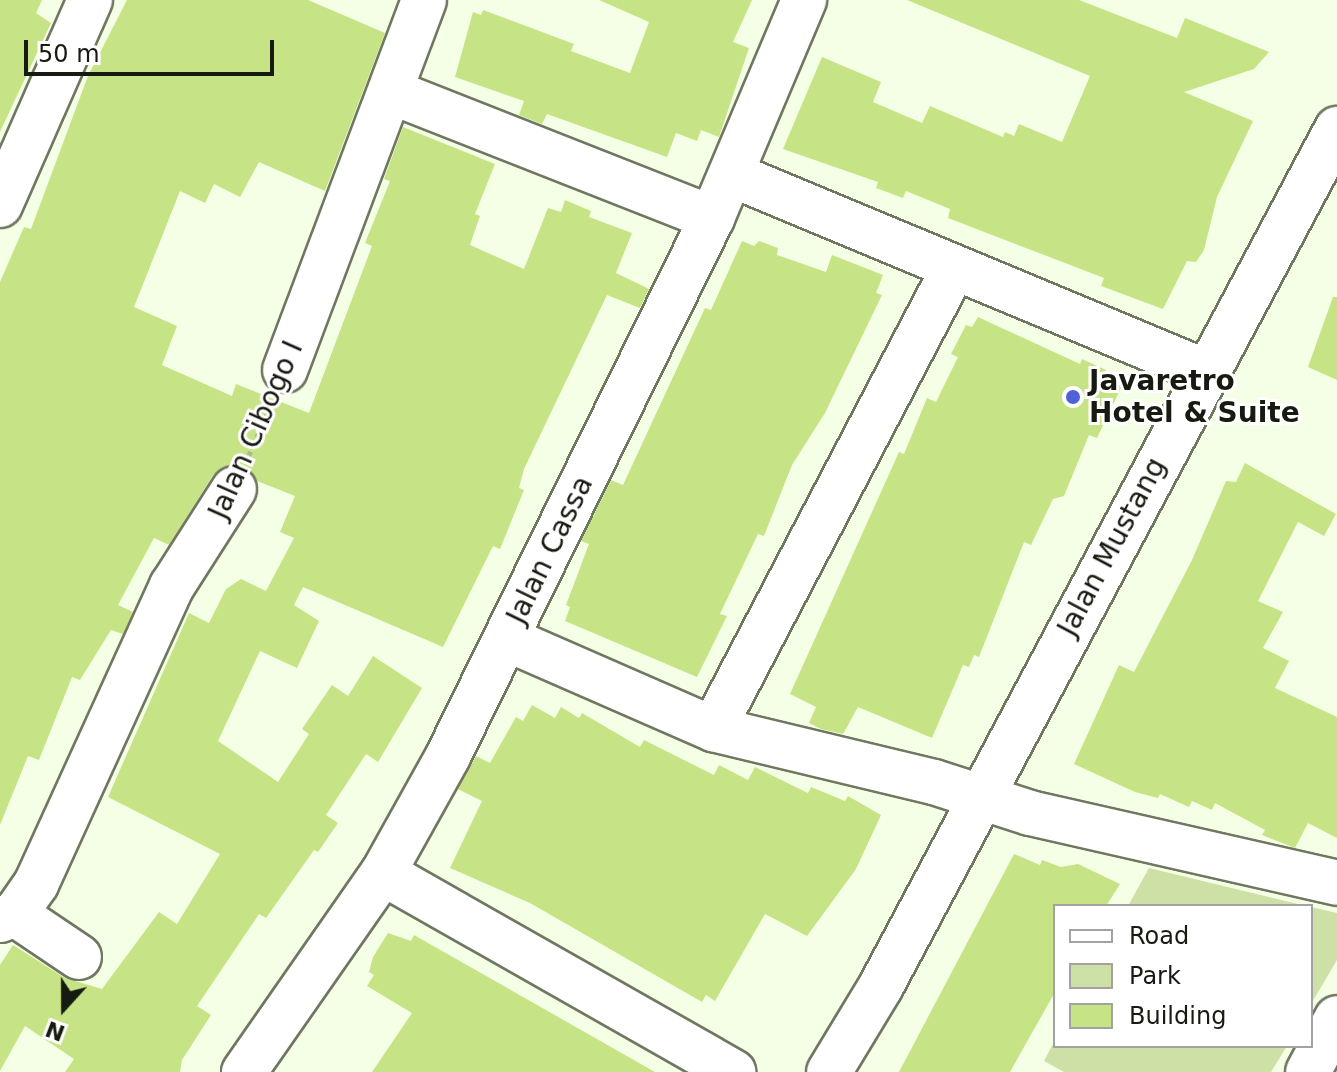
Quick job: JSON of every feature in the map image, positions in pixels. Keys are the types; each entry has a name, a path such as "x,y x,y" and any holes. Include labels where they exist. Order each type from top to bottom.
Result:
{"street":[{"path":"0,205 90,0"},
{"name":"Jalan Cibogo I","path":"285,370 424,0"},
{"name":"Jalan Cassa","path":"260,1067 383,873 507,639 733,175 804,0"},
{"path":"392,92 712,218"},
{"name":"Jalan Mustang","path":"829,1072 881,986 979,795 1337,129"},
{"path":"733,175 1206,372"},
{"path":"713,729 954,268"},
{"name":"Jalan Cibogo I","path":"7,917 36,884 172,586 234,489"},
{"path":"507,639 713,729 979,795 1030,813 1337,883"},
{"path":"383,873 734,1072"},
{"path":"7,917 79,957"},
{"path":"1308,1072 1337,1018"}],"path":[{"name":"Jalan Cibogo I","path":"234,489 285,370"}],"green space":[{"path":"1149,868 1298,904 1129,904"},
{"path":"1313,907 1337,913 1337,960 1313,1001"},
{"path":"1053,1044 1053,1048 1286,1048 1271,1072 1064,1072 1044,1061"}],"building":[{"path":"0,0 42,0 36,13 51,23 0,132"},
{"path":"127,0 308,0 385,33 325,191 259,162 240,197 214,184 205,203 180,191 134,307 177,326 162,365 232,396 236,384 309,413 372,246 365,243 390,181 384,179 403,127 495,164 475,214 480,216 470,245 524,269 548,208 561,212 565,200 591,211 589,217 632,233 616,273 649,289 640,308 607,295 524,469 519,488 524,490 500,549 493,546 443,647 303,587 294,605 319,621 297,668 260,651 218,741 278,782 309,734 302,729 332,685 348,696 373,656 422,688 378,762 366,754 326,815 338,823 318,852 314,850 266,918 259,914 197,1006 211,1015 182,1060 180,1072 65,1072 74,1059 25,1026 0,1071 0,965 13,945 65,978 102,989 159,912 177,924 220,854 108,797 189,613 209,623 226,589 241,579 266,591 294,538 280,532 295,496 257,481 248,468 236,464 213,475 169,545 154,538 118,605 133,612 123,634 111,630 80,680 72,677 39,760 28,756 0,825 0,282 24,227 31,229 88,76"},
{"path":"599,0 752,0 733,42 749,48 719,137 701,130 697,141 676,133 667,157 547,114 542,124 519,115 524,101 455,77 473,12 481,15 483,10 574,44 571,51 630,73 649,22"},
{"path":"907,0 1079,0 1177,38 1185,18 1269,52 1254,69 1184,92 1253,121 1217,197 1204,250 1196,262 1187,261 1163,309 1101,286 1104,278 948,218 950,209 906,191 903,198 876,188 878,182 783,149 822,57 881,82 873,102 922,123 930,106 1003,137 1005,132 1014,136 1019,124 1062,142 1090,76"},
{"path":"742,241 754,246 759,241 778,248 777,255 826,272 832,255 883,275 876,293 882,295 825,413 792,465 764,536 758,534 720,614 727,616 697,677 565,621 570,607 566,605 589,544 581,541 611,480 623,485 705,308 711,310"},
{"path":"1333,297 1337,297 1337,380 1308,367"},
{"path":"978,317 1080,364 1082,359 1106,370 1103,378 1122,386 1097,438 1089,435 1064,496 1053,499 1031,545 1024,542 979,657 974,655 969,667 963,665 932,738 858,707 843,734 821,729 809,723 816,707 790,694 899,452 904,454 927,398 936,402 958,357 951,354 966,325 972,327"},
{"path":"1245,463 1336,514 1324,536 1298,522 1258,601 1283,612 1263,648 1289,661 1275,688 1337,717 1337,838 1308,823 1295,848 1262,835 1265,830 1215,803 1212,810 1192,801 1189,807 1160,794 1158,798 1135,792 1074,764 1119,665 1134,672 1192,560 1226,481 1236,482"},
{"path":"532,705 555,718 561,707 579,718 582,713 640,747 644,740 714,775 719,765 748,780 755,767 808,793 811,787 845,801 848,796 881,815 856,869 807,936 765,914 715,1001 706,995 702,1002 530,903 450,868 482,801 458,789 476,756 490,763 516,717 523,721"},
{"path":"1014,854 1040,865 1042,860 1061,867 1078,864 1120,884 1107,904 1053,904 1053,996 1010,1072 899,1072"},
{"path":"388,933 411,941 414,935 655,1072 372,1072 412,1013 367,986 374,975 369,972 373,957"}],"place":[{"name":"Javaretro Hotel & Suite","path":"1073,397"}]}
